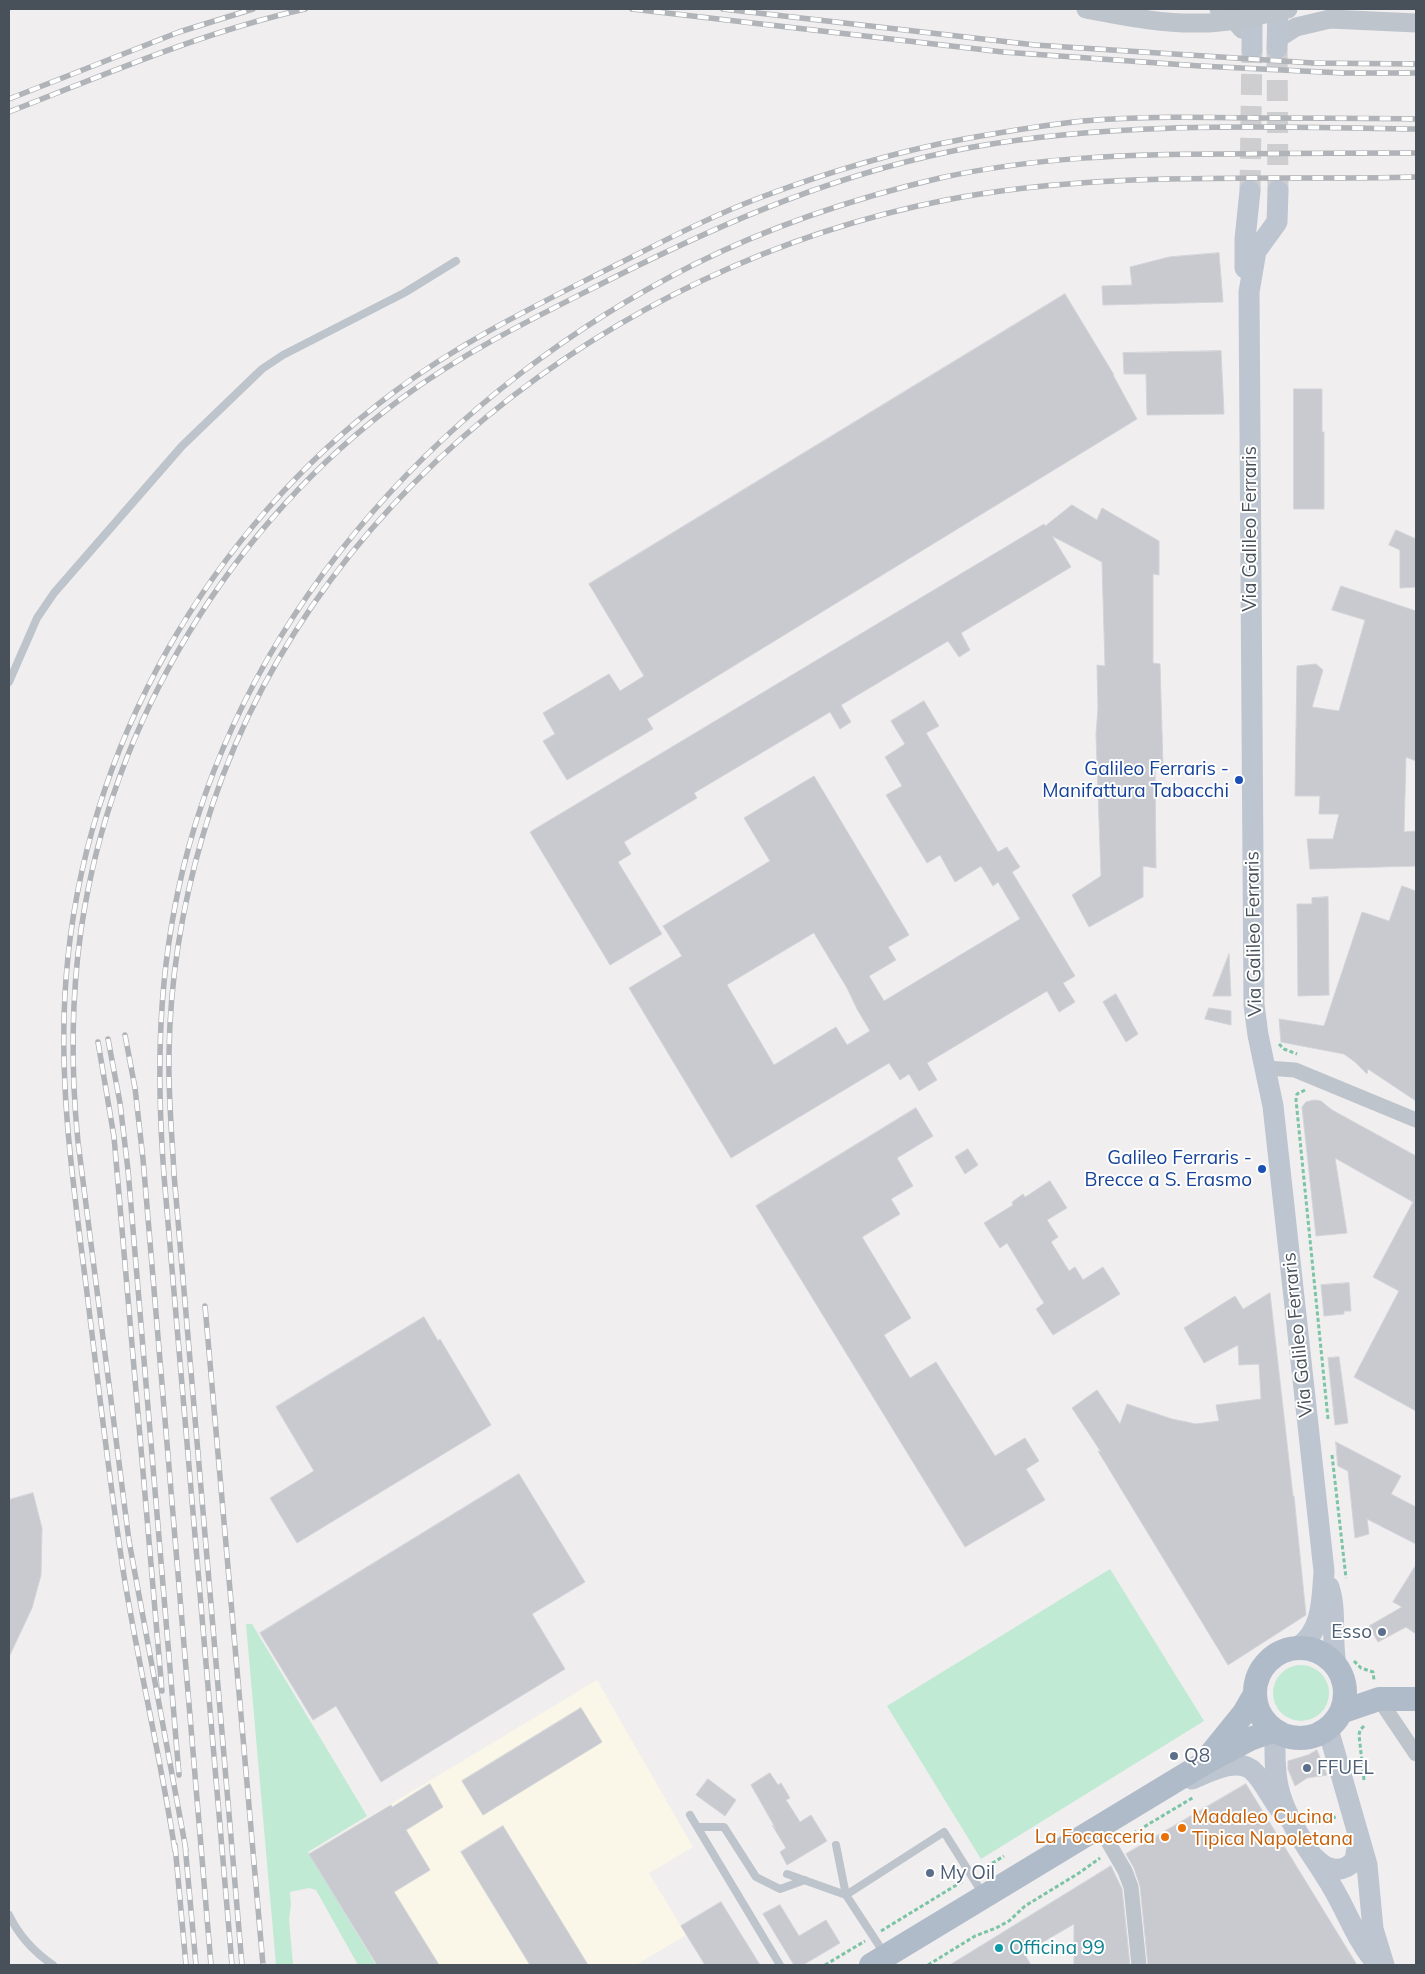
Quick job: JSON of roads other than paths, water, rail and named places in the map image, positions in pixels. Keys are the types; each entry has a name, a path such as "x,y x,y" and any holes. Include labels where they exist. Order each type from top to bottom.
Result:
{"main road":[{"path":"1252,9 1252,44"},
{"path":"1278,9 1278,44"},
{"name":"Via Galileo Ferraris","path":"1278,191 1277,222 1256,252 1249,292 1254,1005 1258,1035 1273,1106 1324,1571 1333,1603 1332,1642 1344,1668"},
{"name":"Via Galileo Ferraris","path":"1249,292 1246,278 1245,239 1250,192"},
{"name":"Via Galileo Ferraris","path":"1298,1647 1306,1642 1316,1627 1322,1597 1324,1571"},
{"path":"1203,1764 1228,1734 1255,1694 1257,1681 1267,1662 1278,1654 1298,1647 1319,1651 1377,1690 1416,1699"},
{"path":"1312,1854 1327,1868 1342,1870 1351,1866 1355,1860 1358,1848 1348,1820 1334,1720 1345,1698 1344,1668"},
{"path":"1255,1694 1261,1714 1275,1730 1287,1736 1301,1738 1315,1736 1334,1720 1377,1690"},
{"path":"882,1962 984,1896 1203,1764 1250,1739 1275,1730"},
{"path":"1275,1730 1280,1794 1299,1823 1312,1854 1336,1892 1355,1934 1378,1965"},
{"path":"1156,1793 1210,1772 1230,1766 1241,1766 1250,1768 1273,1800 1299,1823"},
{"path":"1348,1820 1367,1865 1373,1929 1384,1965"}],"street":[{"path":"1086,9 1130,18 1201,23 1234,20 1288,9"},
{"path":"1220,9 1229,14 1252,44"},
{"path":"1278,44 1296,27 1330,20 1379,20 1416,23"},
{"path":"1266,1068 1295,1070 1416,1120"},
{"path":"1377,1690 1416,1754"},
{"path":"1099,1826 1125,1871 1131,1887 1139,1965"}],"lane":[{"path":"9,682 37,618 54,593 182,446 218,410 262,369 284,354 404,293 456,262"},
{"path":"690,1815 780,1965"},
{"path":"698,1827 724,1827 756,1878 780,1889 805,1880"},
{"path":"846,1895 944,1832 984,1896"},
{"path":"836,1845 846,1895 872,1936 882,1962"},
{"path":"787,1874 846,1895"},
{"path":"9,1915 30,1947 53,1965"}],"tunnel":[{"path":"1277,48 1278,191"},
{"path":"1250,191 1252,49"}],"railway":[{"path":"9,99 179,32 253,9"},
{"path":"9,112 118,69 229,29 305,9"},
{"path":"632,9 1003,52 1200,66 1343,73 1416,73"},
{"path":"723,9 1035,45 1313,63 1416,64"},
{"path":"175,1851 124,1576 109,1467 68,1132 65,1094 64,1018 66,979 77,893 98,809 128,728 167,651 213,577 267,509 327,447 394,392 447,356 529,309 686,230 759,198 834,172 912,150 979,136 1068,123 1104,119 1169,117 1416,119"},
{"path":"186,1850 129,1541 78,1142 73,1036 75,983 81,930 97,852 120,776 151,702 189,633 233,567 284,505 340,449 402,398 452,364 504,334 655,257 787,200 878,169 925,157 973,147 1028,139 1138,129 1249,127 1416,129"},
{"path":"232,1965 164,1176 160,1098 161,1021 168,946 183,869 214,771 256,679 310,592 372,512 443,439 521,373 605,315 693,265 783,226 845,204 908,186 940,178 1012,165 1120,156 1416,153"},
{"path":"242,1965 174,1174 169,1084 170,1026 178,943 203,835 249,715 313,605 393,505 486,417 590,342 703,280 823,232 946,200 1063,184 1181,179 1416,177"},
{"path":"125,1035 135,1088 143,1159 211,1965"},
{"path":"108,1039 120,1103 128,1170 179,1775"},
{"path":"98,1042 114,1137 162,1691"},
{"path":"205,1306 263,1965"},
{"path":"175,1845 186,1965"},
{"path":"185,1845 196,1965"}],"place":[{"name":"Galileo Ferraris - Manifattura Tabacchi","path":"1239,780"},
{"name":"Galileo Ferraris - Brecce a S. Erasmo","path":"1262,1169"},
{"name":"Esso","path":"1382,1632"},
{"name":"Q8","path":"1174,1756"},
{"name":"FFUEL","path":"1307,1768"},
{"name":"Madaleo Cucina Tipica Napoletana","path":"1182,1828"},
{"name":"La Focacceria","path":"1165,1837"},
{"name":"My Oil","path":"930,1873"},
{"name":"Officina 99","path":"999,1948"}]}
